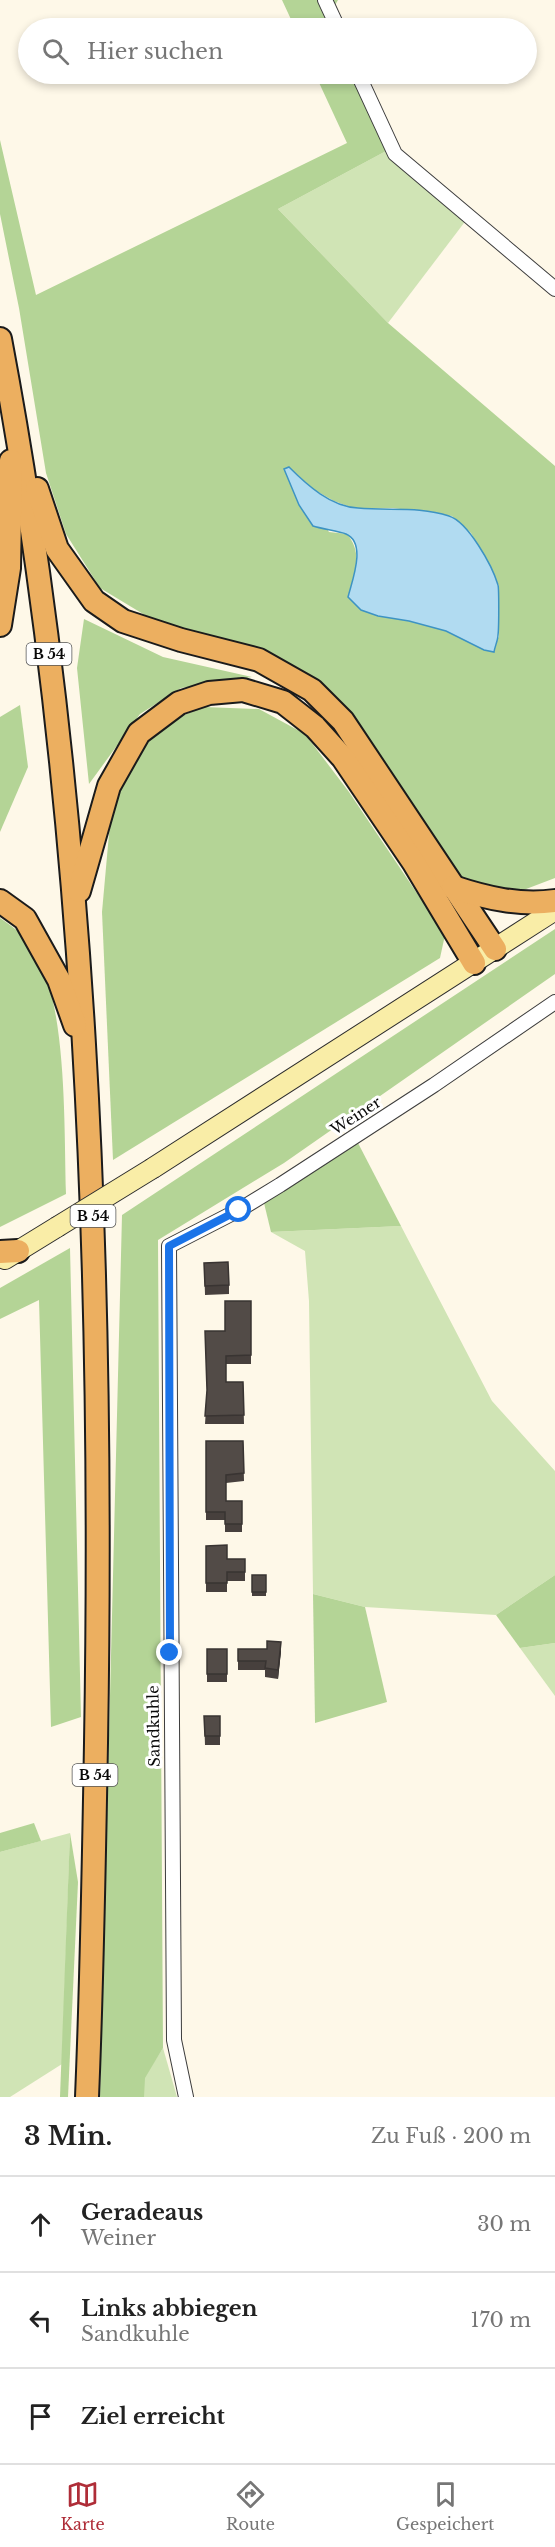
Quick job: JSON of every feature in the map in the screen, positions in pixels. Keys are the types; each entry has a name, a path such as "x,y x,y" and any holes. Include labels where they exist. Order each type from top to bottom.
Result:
{"highway":[{"name":"B 54","path":"0,339 12,405 53,686 75,904 85,1050 95,1268 99,1531 92,1985 87,2097"},
{"path":"0,625 9,568 12,405"},
{"path":"12,405 57,549 94,601 123,621 181,640 259,660 312,690 343,721 495,949"},
{"path":"75,904 109,786 139,733 179,703 209,693 243,690 283,702 315,727 343,758 414,863 474,963"},
{"path":"453,887 484,897 517,902 555,901"},
{"path":"0,901 25,919 31,929 59,980 85,1050"}],"main road":[{"path":"6,1255 57,1227 153,1168 555,910"}],"street":[{"path":"325,0 333,18"},
{"path":"363,84 395,154 555,290"},
{"name":"Weiner","path":"169,1246 239,1210 280,1185 434,1085 555,1002"},
{"name":"Sandkuhle","path":"169,1246 174,2040 186,2097"}],"green space":[{"path":"282,0 338,0 334,7 339,18 290,18"},
{"path":"320,84 367,84 388,150 278,209 388,323 555,466 555,878 513,894 481,892 457,874 354,717 317,683 163,626 100,588 66,534 46,473 19,308 0,214 0,140 36,295 347,143","holes":["289,467 313,489 334,501 356,509 393,508 452,516 471,533 499,586 497,612 499,637 484,650 446,631 378,616 348,597 356,564 352,542 347,534 329,532"]},
{"path":"388,150 467,219 388,323 278,209"},
{"path":"84,619 163,657 252,677 181,688 140,714 89,784 77,668"},
{"path":"20,705 28,767 0,832 0,717"},
{"path":"204,707 259,709 305,734 349,792 445,935 440,958 113,1160 102,912 110,823 117,788 150,729"},
{"path":"0,918 27,940 39,957 55,1010 64,1105 66,1194 0,1227"},
{"path":"555,929 555,974 284,1163 158,1240 163,2048 145,2078 144,2097 100,2097 122,1215"},
{"path":"358,1143 401,1226 271,1232 264,1203"},
{"path":"401,1226 492,1401 555,1471 555,1575 496,1615 365,1607 313,1594 309,1301 305,1251 271,1232"},
{"path":"70,1248 81,1717 51,1727 39,1300 0,1319 0,1288"},
{"path":"555,1575 555,1643 520,1648 496,1615"},
{"path":"313,1594 365,1607 387,1702 315,1723"},
{"path":"555,1643 555,1696 520,1648"},
{"path":"34,1823 41,1841 0,1852 0,1833"},
{"path":"70,1833 62,2064 10,2097 0,2097 0,1852"},
{"path":"70,1833 78,1882 68,2097 60,2097"},
{"path":"163,2048 177,2097 144,2097 144,2078"}],"water":[{"path":"289,467 312,488 338,504 358,508 438,513 449,516 464,526 485,556 498,585 498,639 494,652 484,650 446,631 361,610 348,597 355,572 356,545 346,534 313,526 299,505 284,469"}],"building":[{"path":"228,1262 229,1285 205,1286 204,1263"},
{"path":"225,1301 251,1301 251,1355 226,1356 226,1382 243,1382 244,1415 205,1416 207,1390 205,1331 225,1331"},
{"path":"206,1441 243,1441 244,1473 226,1475 226,1501 242,1501 242,1524 225,1524 225,1512 206,1512"},
{"path":"227,1545 227,1559 245,1559 245,1572 227,1572 227,1583 206,1583 206,1546"},
{"path":"252,1575 266,1575 266,1592 252,1592"},
{"path":"267,1641 281,1642 278,1670 265,1668 266,1661 238,1661 238,1649 267,1649"},
{"path":"207,1649 227,1649 227,1674 207,1674"},
{"path":"204,1716 220,1716 220,1736 205,1736"}],"route":[{"path":"170,1653 169,1246 239,1210"}]}
